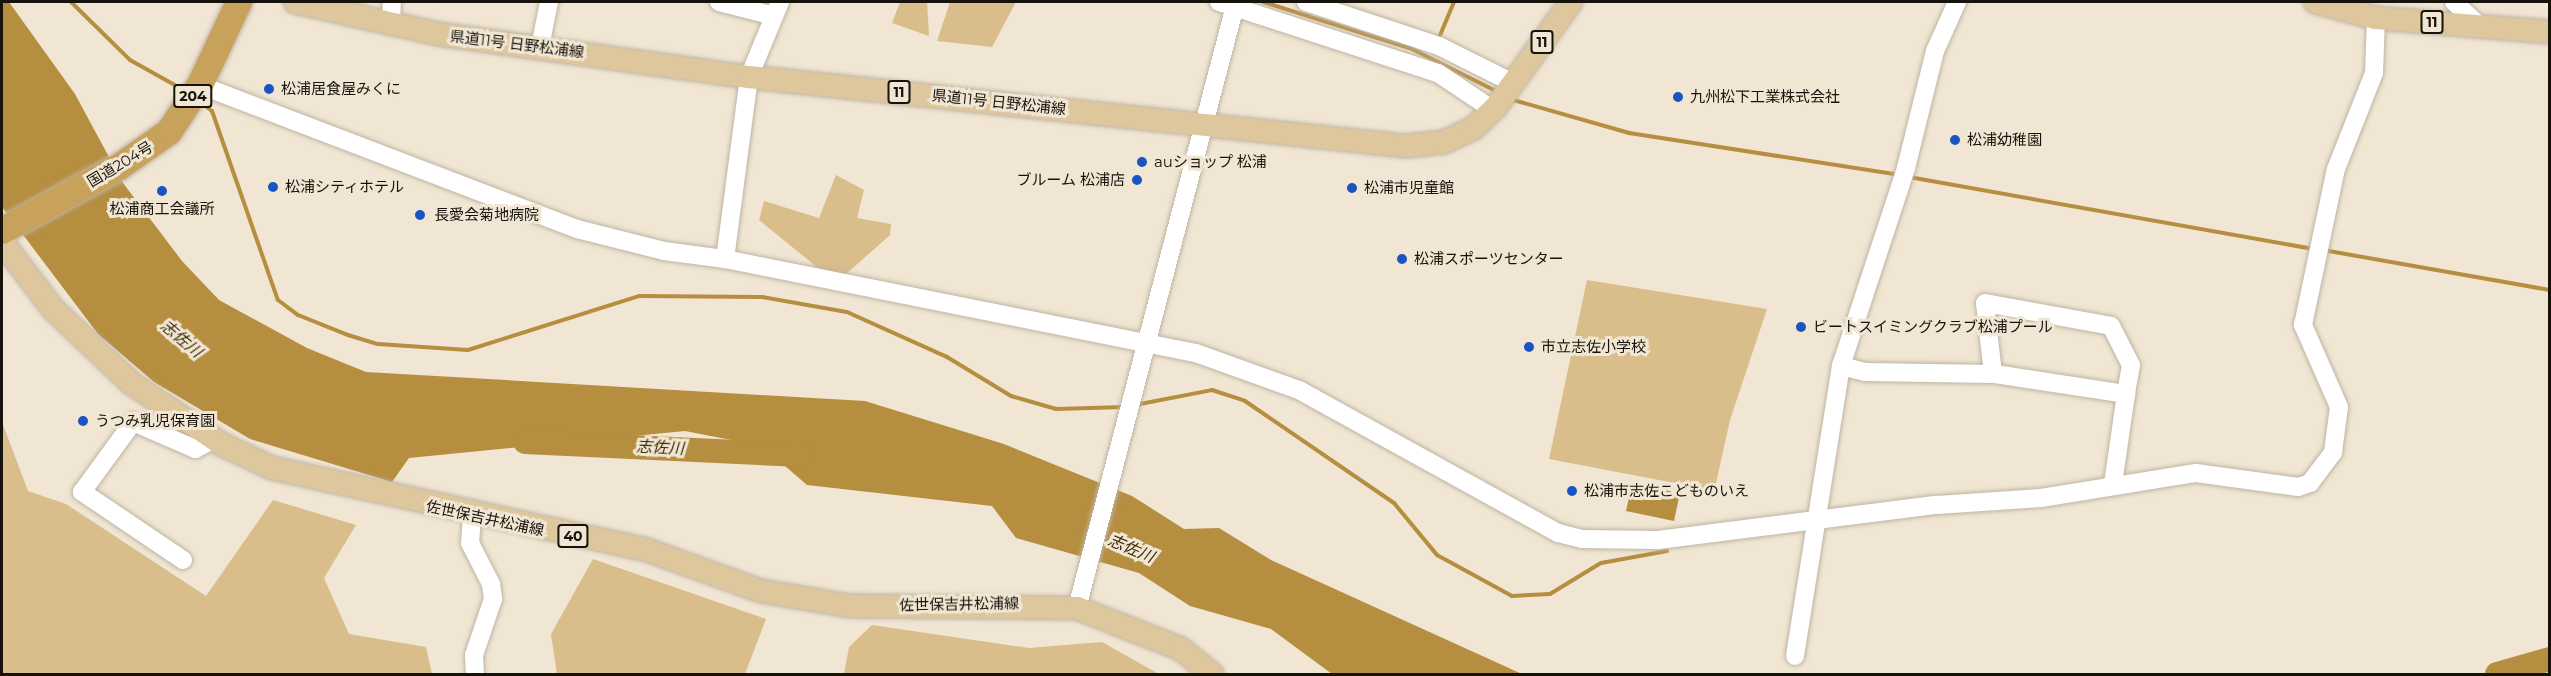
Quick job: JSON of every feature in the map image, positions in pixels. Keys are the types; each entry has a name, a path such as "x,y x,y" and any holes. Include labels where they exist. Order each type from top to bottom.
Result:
{"highway":[{"name":"国道204号","path":"4,233 119,167 170,132 200,85 239,2"}],"main road":[{"name":"県道11号 日野松浦線","path":"295,2 391,25 749,77 1406,146 1444,142 1494,109 1571,2"},
{"name":"11","path":"2315,2 2376,18 2550,32"},
{"name":"佐世保吉井松浦線","path":"4,233 93,351 215,439 272,468 472,515 647,550 723,581 850,606 1077,608 1181,649 1212,675"}],"street":[{"path":"391,25 392,2"},
{"path":"540,47 549,2"},
{"path":"719,2 777,9 749,77 724,259"},
{"path":"1306,2 1435,45 1513,83"},
{"path":"1795,656 1841,366 1904,177 1935,51 1957,2"},
{"path":"2454,2 2480,26"},
{"path":"1077,608 1202,123 1230,3 1438,73 1494,109"},
{"path":"200,85 577,229 664,251 724,259 1146,339 1299,390 1557,533 1658,540 1815,520 2041,498 2113,484 2196,473 2298,487 2310,483 2333,452 2339,407 2303,325 2336,169 2374,73 2376,18"},
{"path":"1993,374 1985,303 2111,326 2131,365 2113,484"},
{"path":"1841,366 1864,372 1993,374 2126,394"},
{"path":"183,560 82,492 133,422 195,449 215,439"},
{"path":"472,515 470,543 491,584 493,599 474,655 475,675"}],"shaded area":[{"path":"900,2 927,2 929,36 892,23"},
{"path":"950,2 1016,2 992,47 937,41"},
{"path":"836,175 864,190 857,218 891,224 890,235 845,275 818,268 759,220 764,201 819,218"},
{"path":"1587,280 1767,309 1730,420 1716,483 1706,489 1549,459"},
{"path":"2,422 28,491 66,504 206,596 273,500 356,525 324,578 349,634 426,647 432,674 2,674"},
{"path":"593,559 766,619 745,674 557,674 551,634"},
{"path":"872,625 1029,648 1102,642 1159,674 844,674 849,647"}],"water":[{"path":"2,2 9,2 75,94 123,183 182,261 219,300 307,348 366,372 865,401 1004,444 1132,496 1184,529 1219,528 1271,560 1522,674 1332,674 1271,629 1190,606 1139,573 1016,538 992,506 807,485 762,446 685,431 409,458 392,482 250,439 154,382 98,334 2,207"},
{"path":"1632,484 1680,493 1674,521 1626,511"}],"waterway":[{"path":"71,2 130,60 184,90"},
{"path":"1263,2 1412,49 1498,92"},
{"path":"1438,40 1454,2"},
{"path":"1510,99 1629,133 1899,175"},
{"path":"200,102 212,111 278,300 298,315 348,335 378,344 468,350 639,296 762,297 847,312 947,357 1011,396 1056,409 1124,407"},
{"path":"1909,177 2312,249"},
{"path":"2323,250 2550,290"},
{"path":"1135,405 1212,390 1245,401 1394,503 1437,555 1512,596 1550,594 1601,563 1667,551"},
{"name":"志佐川","path":"525,442 802,455"},
{"name":"志佐川","path":"2497,674 2550,659"}],"place":[{"name":"松浦居食屋みくに","path":"269,89"},
{"name":"九州松下工業株式会社","path":"1678,97"},
{"name":"松浦幼稚園","path":"1955,140"},
{"name":"auショップ 松浦","path":"1142,162"},
{"name":"ブルーム 松浦店","path":"1137,180"},
{"name":"松浦シティホテル","path":"273,187"},
{"name":"松浦市児童館","path":"1352,188"},
{"name":"松浦商工会議所","path":"162,191"},
{"name":"長愛会菊地病院","path":"420,215"},
{"name":"松浦スポーツセンター","path":"1402,259"},
{"name":"ビートスイミングクラブ松浦プール","path":"1801,327"},
{"name":"市立志佐小学校","path":"1529,347"},
{"name":"うつみ乳児保育園","path":"83,421"},
{"name":"松浦市志佐こどものいえ","path":"1572,491"}]}
